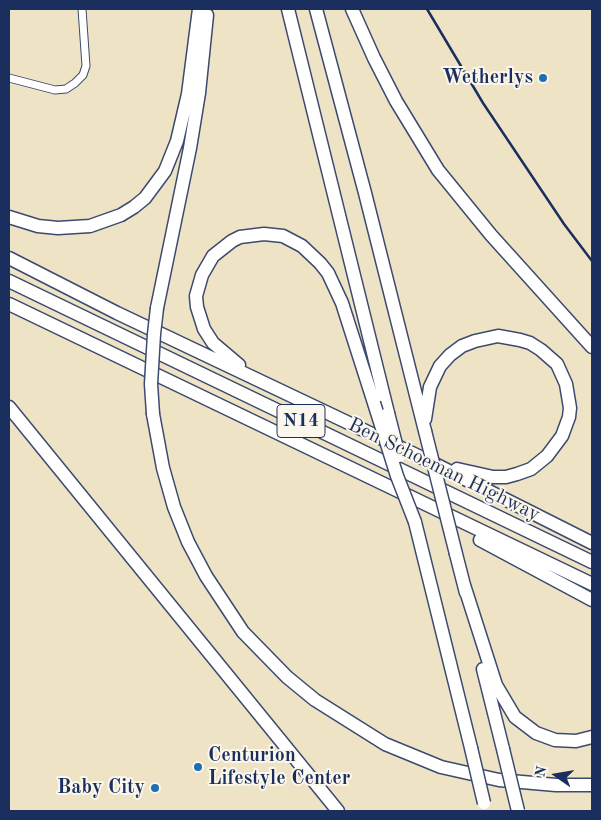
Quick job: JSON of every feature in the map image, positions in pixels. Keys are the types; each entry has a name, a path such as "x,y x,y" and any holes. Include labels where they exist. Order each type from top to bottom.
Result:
{"highway":[{"path":"9,217 38,226 58,228 90,226 121,215 145,198 164,171 177,141 188,94 199,9"},
{"path":"207,9 199,94 190,148 157,308 151,384 153,414 163,468 174,507 192,550 206,576 243,632 287,677 315,700 385,744 441,767 499,780 556,785 592,785"},
{"path":"288,9 485,807"},
{"path":"316,9 365,192 464,585 518,811"},
{"path":"352,9 396,101 438,170 491,235 592,347"},
{"path":"294,396 224,354 213,343 200,320 196,307 196,296 198,285 207,264 222,247 240,237 264,234 283,236 302,246 328,273 342,303 400,484 415,522"},
{"path":"9,258 117,313 435,464 592,543"},
{"name":"Ben Schoeman Highway","path":"9,280 592,562"},
{"name":"Ben Schoeman Highway","path":"9,304 592,584"},
{"path":"424,429 430,387 440,366 462,346 480,339 498,336 530,343 556,364 566,384 570,408 566,428 556,446 547,456 531,468 506,477 493,477 435,464"},
{"path":"9,407 338,811"},
{"path":"386,486 592,600"},
{"path":"464,585 496,685 516,717 536,733 555,740 576,741 592,737"}],"street":[{"path":"9,78 55,90 66,89 79,80 85,70 86,58 82,9"}],"railway":[{"path":"427,9 483,103 564,224 592,261"}],"place":[{"name":"Wetherlys","path":"543,78"},
{"name":"Centurion Lifestyle Center","path":"198,767"},
{"name":"Baby City","path":"155,788"}]}
